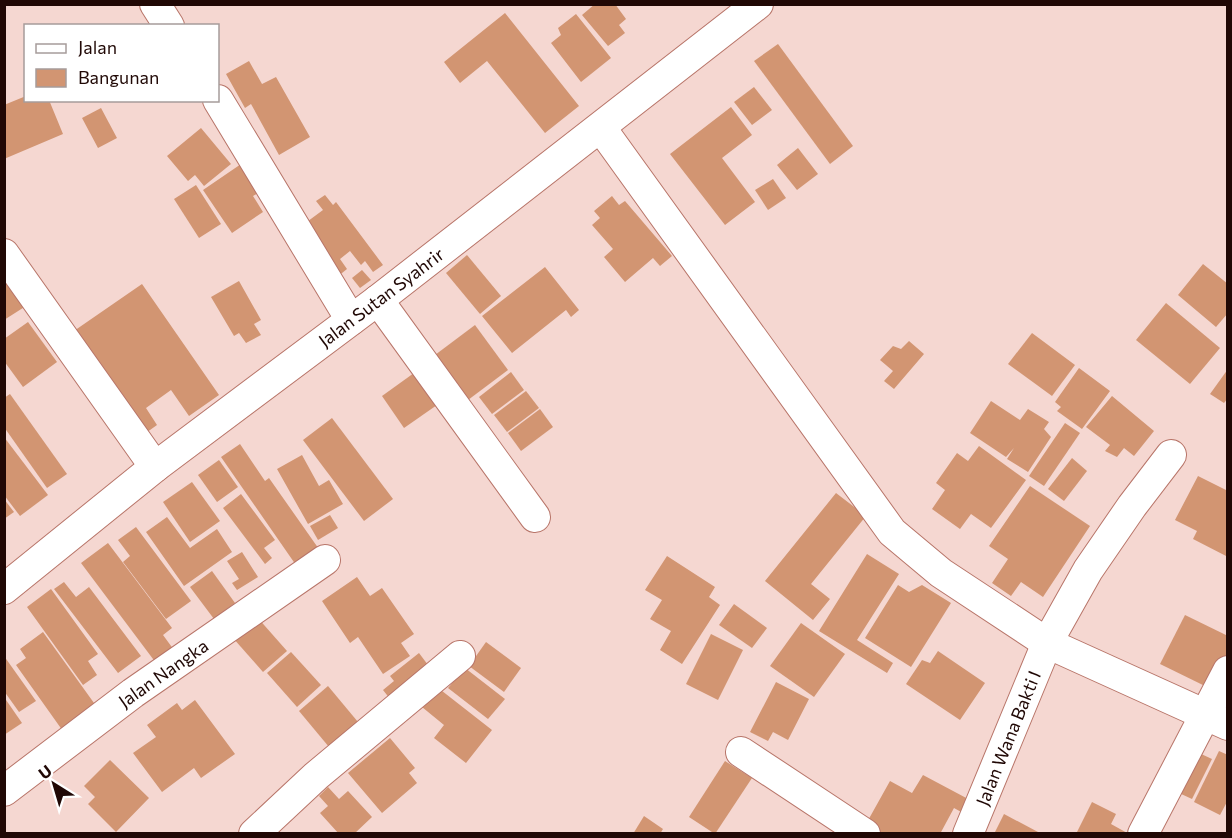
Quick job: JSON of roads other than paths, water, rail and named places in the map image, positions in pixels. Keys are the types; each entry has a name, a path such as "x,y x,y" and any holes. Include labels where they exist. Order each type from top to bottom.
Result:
{"street":[{"path":"155,4 168,24"},
{"name":"Jalan Sutan Syahrir","path":"4,589 155,467 378,300 758,4"},
{"path":"219,102 351,320"},
{"path":"601,128 892,532 941,573 1047,643 1216,720"},
{"path":"4,254 155,467"},
{"path":"378,300 535,517"},
{"name":"Jalan Wana Bakti I","path":"968,834 1047,643 1088,570 1171,455"},
{"name":"Jalan Nangka","path":"4,791 133,693 325,560"},
{"path":"254,834 316,776 460,656"},
{"path":"1143,834 1216,720 1227,671"},
{"path":"741,752 865,834"}]}
